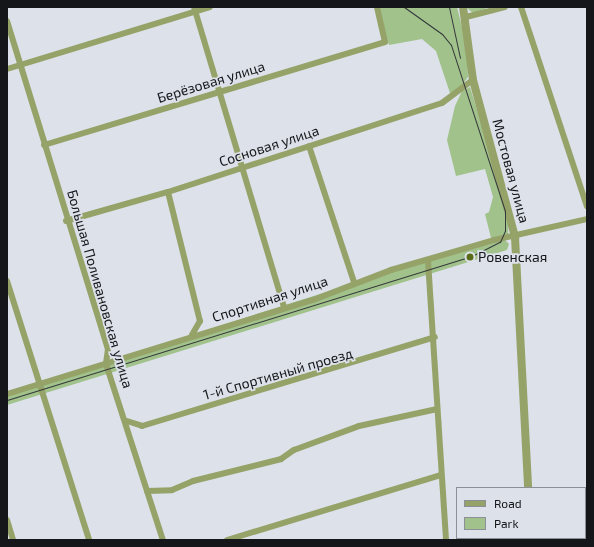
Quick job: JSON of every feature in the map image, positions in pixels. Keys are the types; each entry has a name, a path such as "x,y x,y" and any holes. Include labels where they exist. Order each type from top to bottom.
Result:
{"street":[{"path":"7,70 195,9 210,7"},
{"name":"Берёзовая улица","path":"44,145 385,42 377,7"},
{"name":"Мостовая улица","path":"463,7 466,17 473,80 515,237 528,487"},
{"path":"466,17 505,7"},
{"path":"521,7 587,206"},
{"path":"195,9 218,92 284,307"},
{"name":"Большая Поливановская улица","path":"7,22 66,221 108,349 106,364 127,421 163,540"},
{"name":"Сосновая улица","path":"66,221 168,192 241,167 442,103 473,80"},
{"path":"309,146 354,282"},
{"path":"168,192 200,320 190,337"},
{"name":"Спортивная улица","path":"7,394 284,307 313,300 354,282 515,237 587,219"},
{"path":"428,261 435,337 437,408 446,540"},
{"path":"7,281 38,384 89,540"},
{"name":"1-й Спортивный проезд","path":"127,421 142,426 435,337"},
{"path":"147,491 172,490 192,481 281,459 294,450 359,426 437,408"},
{"path":"227,540 441,475"},
{"path":"7,520 14,540"}],"green space":[{"path":"377,7 457,7 467,47 468,77 460,88 451,96 436,51 422,39 389,45"},
{"path":"466,7 489,7 474,14"},
{"path":"470,87 509,215 508,234 491,238 485,214 489,212 493,197 485,169 456,176 447,140 455,106 462,91"},
{"path":"505,240 509,244 507,250 7,405 7,394 392,271"}],"tram line":[{"path":"7,400 470,257 500,242 505,231 505,211 451,45 442,34 404,7"},
{"path":"449,7 460,58"}],"place":[{"name":"Ровенская","path":"470,257"}]}
